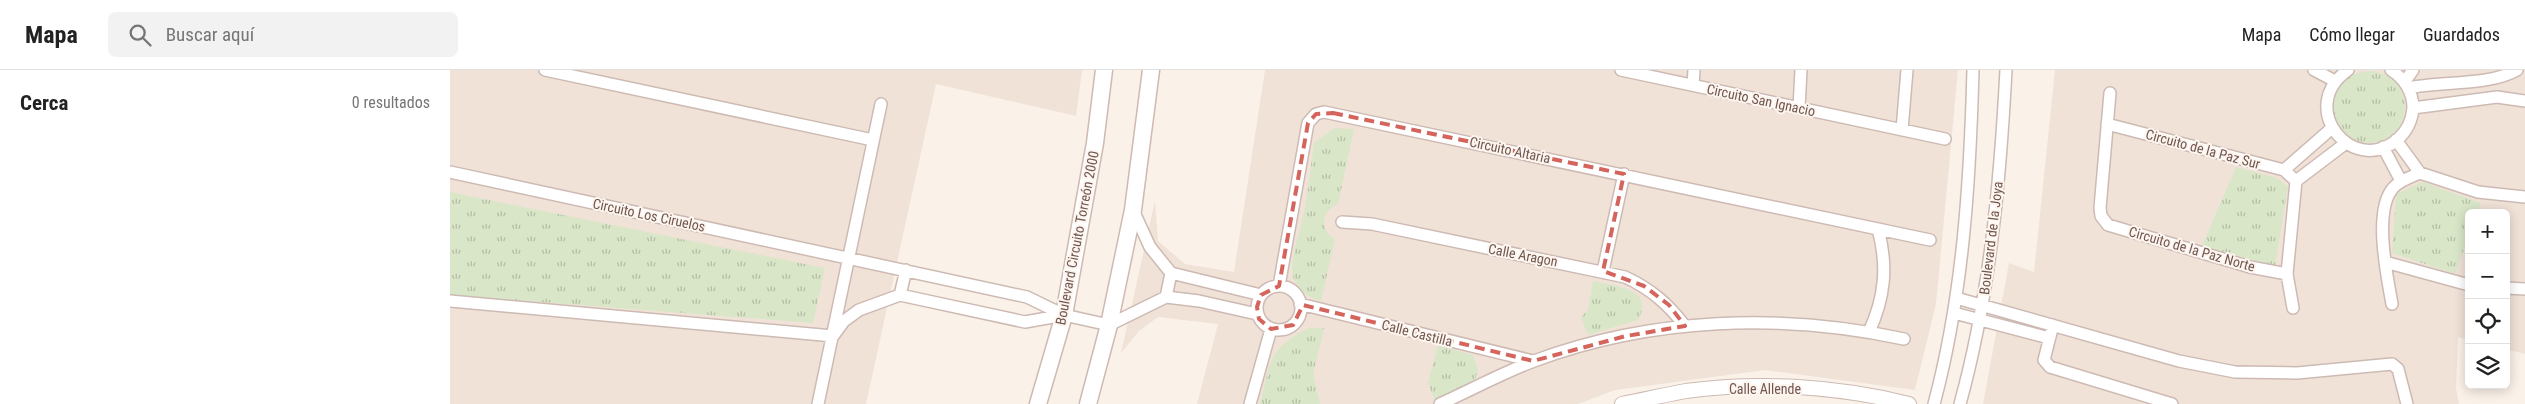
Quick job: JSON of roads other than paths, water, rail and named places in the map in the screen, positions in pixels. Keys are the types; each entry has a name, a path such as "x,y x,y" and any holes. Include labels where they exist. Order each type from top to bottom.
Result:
{"main road":[{"name":"Boulevard Circuito Torreón 2000","path":"1038,404 1064,315 1095,143 1104,70"},
{"path":"1088,404 1110,325 1133,210 1151,70"}],"street":[{"path":"545,70 873,140"},
{"name":"Circuito San Ignacio","path":"1621,70 1945,139"},
{"path":"1693,85 1694,70"},
{"path":"1799,108 1801,70"},
{"path":"1902,130 1907,70"},
{"name":"Boulevard de la Joya","path":"1934,404 1956,298 1972,137 1974,70"},
{"name":"Boulevard de la Joya","path":"1960,404 1981,320 1997,194 2006,70"},
{"path":"2314,70 2335,81"},
{"path":"2348,70 2335,81 2327,99 2326,109 2332,128 2346,143 2362,149 2383,148 2396,140 2409,124 2412,108 2406,84 2391,70"},
{"path":"2406,84 2413,70"},
{"path":"2406,84 2495,79 2517,70"},
{"path":"2495,79 2497,97"},
{"path":"2107,124 2110,94"},
{"path":"2412,108 2497,97 2525,101"},
{"name":"Circuito Los Ciruelos","path":"818,404 881,104"},
{"name":"Circuito Altaria","path":"1279,286 1308,123 1316,114 1324,112 1930,240"},
{"name":"Circuito de la Paz Sur","path":"2107,124 2284,170 2296,181"},
{"name":"Circuito de la Paz Norte","path":"2107,124 2101,216 2108,225 2250,267 2288,274"},
{"path":"2284,170 2332,128"},
{"path":"2396,140 2420,173 2478,192 2525,197"},
{"path":"2293,308 2288,274 2296,181 2346,143"},
{"path":"2383,148 2401,182"},
{"name":"Circuito Los Ciruelos","path":"450,172 1027,297 1064,315 1110,325"},
{"path":"2392,304 2385,262 2383,222 2387,201 2394,188 2401,182 2420,173"},
{"path":"1603,271 1624,174"},
{"path":"1133,210 1150,247 1171,273 1221,287 1261,295"},
{"name":"Calle Aragon","path":"1342,222 1372,224 1625,277 1644,286 1669,305 1685,326"},
{"path":"1869,332 1878,312 1884,277 1883,249 1878,229"},
{"path":"2385,262 2465,284"},
{"path":"900,295 906,270"},
{"path":"1166,297 1171,273"},
{"path":"1279,286 1293,292 1300,304 1298,319 1293,325 1278,330 1271,329 1262,323 1257,314 1258,300 1261,295 1273,287 1279,286"},
{"path":"1217,305 1221,287"},
{"path":"2510,288 2525,289"},
{"name":"Circuito Los Ciruelos","path":"833,336 844,321 859,310 876,302 900,295 1025,322 1064,315"},
{"path":"1110,325 1166,297 1217,305 1257,314"},
{"path":"1956,298 2180,361 2235,372 2264,374 2297,373 2392,364 2398,368 2407,404"},
{"path":"450,301 833,336"},
{"name":"Calle Castilla","path":"1300,304 1533,361"},
{"path":"1954,313 2049,338"},
{"path":"1440,404 1533,361 1626,336 1685,326 1760,322 1828,326 1904,339"},
{"path":"2053,325 2044,360 2050,367 2172,404"},
{"path":"1250,404 1271,329"},
{"name":"Calle Allende","path":"1622,404 1686,391 1749,387 1847,392 1909,404"}]}
